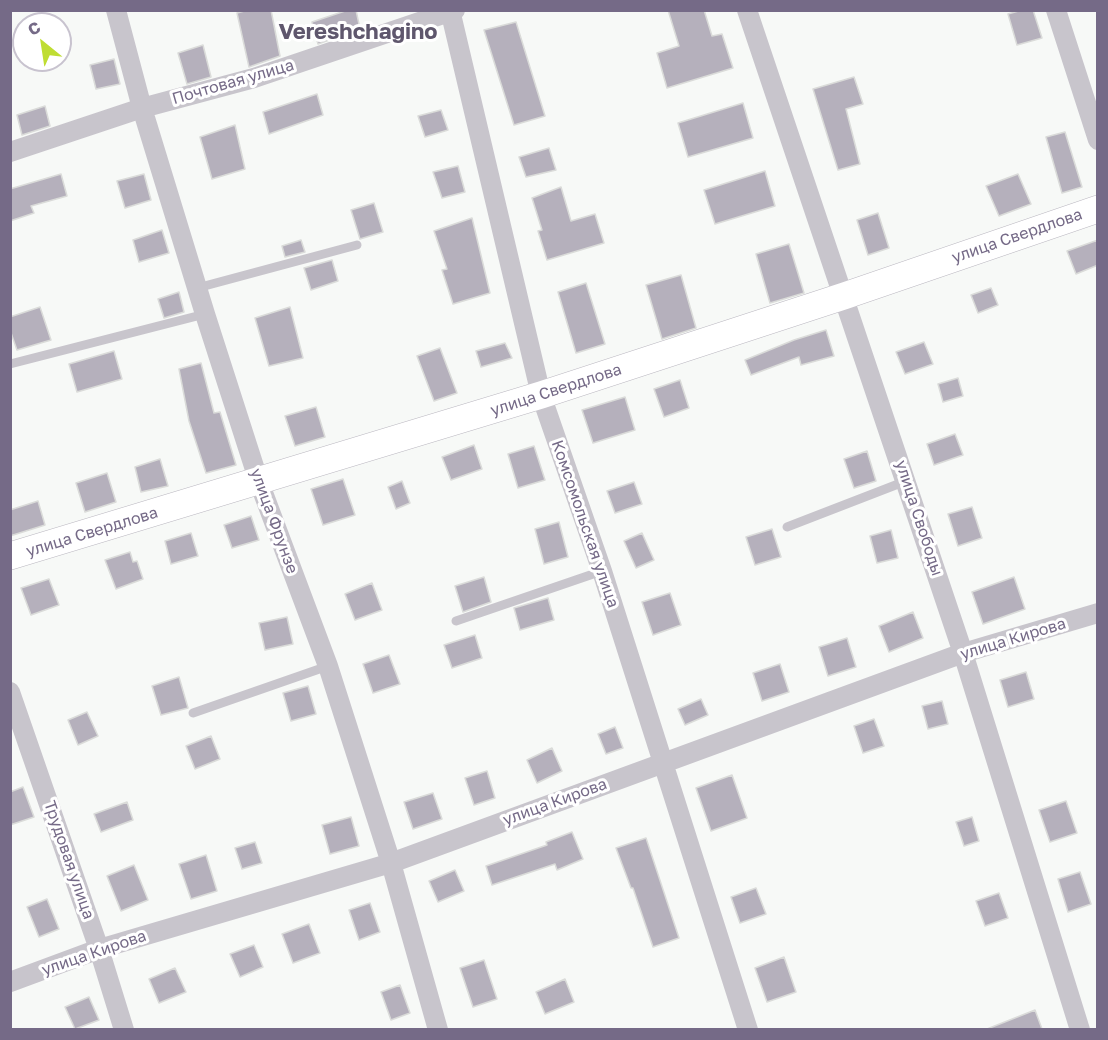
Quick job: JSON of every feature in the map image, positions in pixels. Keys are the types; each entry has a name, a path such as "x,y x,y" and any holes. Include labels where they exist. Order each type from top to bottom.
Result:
{"street":[{"name":"улица Фрунзе","path":"116,10 142,108 205,314 259,482 328,666 391,863 438,1029"},
{"name":"улица Свободы","path":"747,10 963,653 1080,1029"},
{"path":"1056,10 1098,140"},
{"name":"Почтовая улица","path":"10,152 142,108 254,78 452,11"},
{"name":"Комсомольская улица","path":"452,11 541,395 602,571 748,1029"},
{"name":"улица Свердлова","path":"10,556 541,395 844,296 1098,209"},
{"name":"улица Кирова","path":"10,982 99,949 391,863 963,653 1098,614"},
{"name":"Трудовая улица","path":"10,692 99,949 124,1029"}],"lane":[{"path":"197,288 357,244"},
{"path":"10,364 205,314"},
{"path":"787,527 906,481"},
{"path":"456,621 602,571"},
{"path":"194,713 328,666"}],"building":[{"path":"248,10 271,10 280,56 249,67 237,13"},
{"path":"348,10 356,10 360,29 318,44 312,22"},
{"path":"668,10 704,10 712,36 722,34 733,68 667,88 657,53 679,46"},
{"path":"1033,10 1042,38 1017,45 1008,14"},
{"path":"516,22 545,116 514,125 484,30"},
{"path":"203,45 211,77 187,84 178,53"},
{"path":"114,59 120,84 96,89 90,65"},
{"path":"854,77 863,104 846,109 860,164 838,170 813,89"},
{"path":"317,94 323,115 269,134 263,112"},
{"path":"743,103 753,138 688,157 678,123"},
{"path":"45,106 50,126 22,135 17,115"},
{"path":"441,110 448,130 425,137 418,116"},
{"path":"235,125 245,169 212,179 200,137"},
{"path":"1065,132 1082,187 1062,193 1046,137"},
{"path":"549,148 556,170 526,177 519,157"},
{"path":"458,166 465,192 442,198 433,172"},
{"path":"765,171 775,206 715,224 704,190"},
{"path":"61,174 67,196 31,206 34,213 10,221 10,189"},
{"path":"144,174 151,200 125,208 117,181"},
{"path":"1018,174 1031,204 999,216 986,186"},
{"path":"561,187 571,221 595,214 604,243 547,260 538,231 542,230 532,198"},
{"path":"374,203 383,232 360,239 351,210"},
{"path":"878,213 889,248 868,255 857,220"},
{"path":"472,218 490,293 453,304 442,270 447,269 434,231"},
{"path":"162,230 169,253 139,262 133,240"},
{"path":"301,240 305,252 285,257 282,246"},
{"path":"1098,240 1098,265 1076,274 1067,251"},
{"path":"789,244 804,293 770,303 756,254"},
{"path":"332,260 338,281 311,290 304,268"},
{"path":"681,275 696,328 662,339 646,285"},
{"path":"586,283 605,344 576,353 558,292"},
{"path":"991,288 998,305 978,313 971,295"},
{"path":"179,292 184,312 164,318 158,299"},
{"path":"40,307 51,340 17,350 10,330 10,317"},
{"path":"290,307 303,358 269,366 255,318"},
{"path":"826,330 834,356 801,365 799,357 751,375 745,360"},
{"path":"924,342 933,364 905,374 896,352"},
{"path":"505,343 512,358 481,367 476,351"},
{"path":"440,348 457,393 434,401 417,356"},
{"path":"114,351 122,379 77,392 69,364"},
{"path":"201,363 214,413 220,412 236,465 206,473 189,421 179,369"},
{"path":"958,378 963,396 943,402 938,384"},
{"path":"680,380 689,408 664,417 654,389"},
{"path":"625,397 635,430 593,443 582,410"},
{"path":"316,407 325,437 295,446 285,416"},
{"path":"955,434 963,455 934,465 927,444"},
{"path":"474,445 482,469 451,480 442,457"},
{"path":"534,446 545,480 518,488 508,454"},
{"path":"867,451 876,481 854,488 844,459"},
{"path":"160,459 168,486 141,492 135,467"},
{"path":"107,473 116,502 85,512 76,483"},
{"path":"343,479 355,515 323,525 311,489"},
{"path":"402,481 410,503 396,509 388,487"},
{"path":"634,482 642,504 615,513 607,491"},
{"path":"38,501 45,525 10,536 10,510"},
{"path":"972,507 982,538 958,546 948,514"},
{"path":"251,516 259,540 232,548 224,525"},
{"path":"559,522 568,557 544,564 535,529"},
{"path":"772,529 781,557 755,565 746,537"},
{"path":"891,530 898,558 877,563 870,536"},
{"path":"191,533 198,556 171,564 165,541"},
{"path":"642,533 654,560 636,568 624,541"},
{"path":"130,552 133,562 137,561 143,579 116,589 105,560"},
{"path":"484,577 491,602 463,612 455,586"},
{"path":"1014,577 1025,609 983,624 972,592"},
{"path":"49,579 59,605 31,615 21,588"},
{"path":"372,583 382,610 355,620 345,594"},
{"path":"670,593 681,625 653,635 642,602"},
{"path":"548,598 554,620 520,630 514,608"},
{"path":"913,612 923,638 889,652 879,626"},
{"path":"287,617 293,644 265,650 259,623"},
{"path":"475,635 482,658 452,668 444,645"},
{"path":"847,638 856,667 828,676 819,647"},
{"path":"389,655 400,684 373,693 363,664"},
{"path":"780,664 789,692 762,701 753,673"},
{"path":"1026,672 1034,699 1008,707 1000,680"},
{"path":"179,677 188,708 161,715 152,686"},
{"path":"308,686 316,714 291,721 283,693"},
{"path":"701,699 708,715 685,725 678,709"},
{"path":"942,701 948,724 928,729 922,706"},
{"path":"87,712 98,736 78,745 68,720"},
{"path":"874,719 884,746 863,753 854,726"},
{"path":"615,727 623,748 606,754 598,734"},
{"path":"211,736 220,759 195,769 186,746"},
{"path":"552,748 562,771 537,783 527,760"},
{"path":"487,771 495,798 474,805 465,778"},
{"path":"732,775 747,818 711,831 696,788"},
{"path":"23,787 34,817 10,825 10,792"},
{"path":"433,793 442,819 413,829 404,802"},
{"path":"1066,801 1077,833 1050,842 1039,810"},
{"path":"127,802 133,820 101,832 94,814"},
{"path":"351,817 359,846 330,854 322,825"},
{"path":"972,817 979,841 964,846 956,822"},
{"path":"572,832 583,859 557,870 555,864 492,885 486,866 547,845 546,842"},
{"path":"646,838 679,938 653,947 633,888 631,888 616,848"},
{"path":"255,842 262,863 242,869 235,848"},
{"path":"206,855 217,891 191,899 179,864"},
{"path":"134,865 148,900 121,911 107,876"},
{"path":"455,870 464,891 438,902 429,881"},
{"path":"1080,872 1091,904 1068,912 1058,879"},
{"path":"756,888 766,914 740,923 731,897"},
{"path":"999,893 1008,918 985,926 976,901"},
{"path":"47,899 59,929 39,937 27,907"},
{"path":"370,903 380,932 359,940 349,910"},
{"path":"309,924 320,953 293,963 282,934"},
{"path":"254,945 263,967 240,977 230,954"},
{"path":"784,957 796,992 767,1002 755,968"},
{"path":"484,960 497,999 473,1007 460,968"},
{"path":"175,968 186,992 159,1003 149,979"},
{"path":"565,979 574,1002 545,1014 536,992"},
{"path":"400,985 410,1013 391,1020 381,992"},
{"path":"89,997 99,1020 75,1029 65,1007"},
{"path":"1035,1010 1042,1029 987,1029"}],"district":[{"name":"Vereshchagino","path":"358,32"}]}
